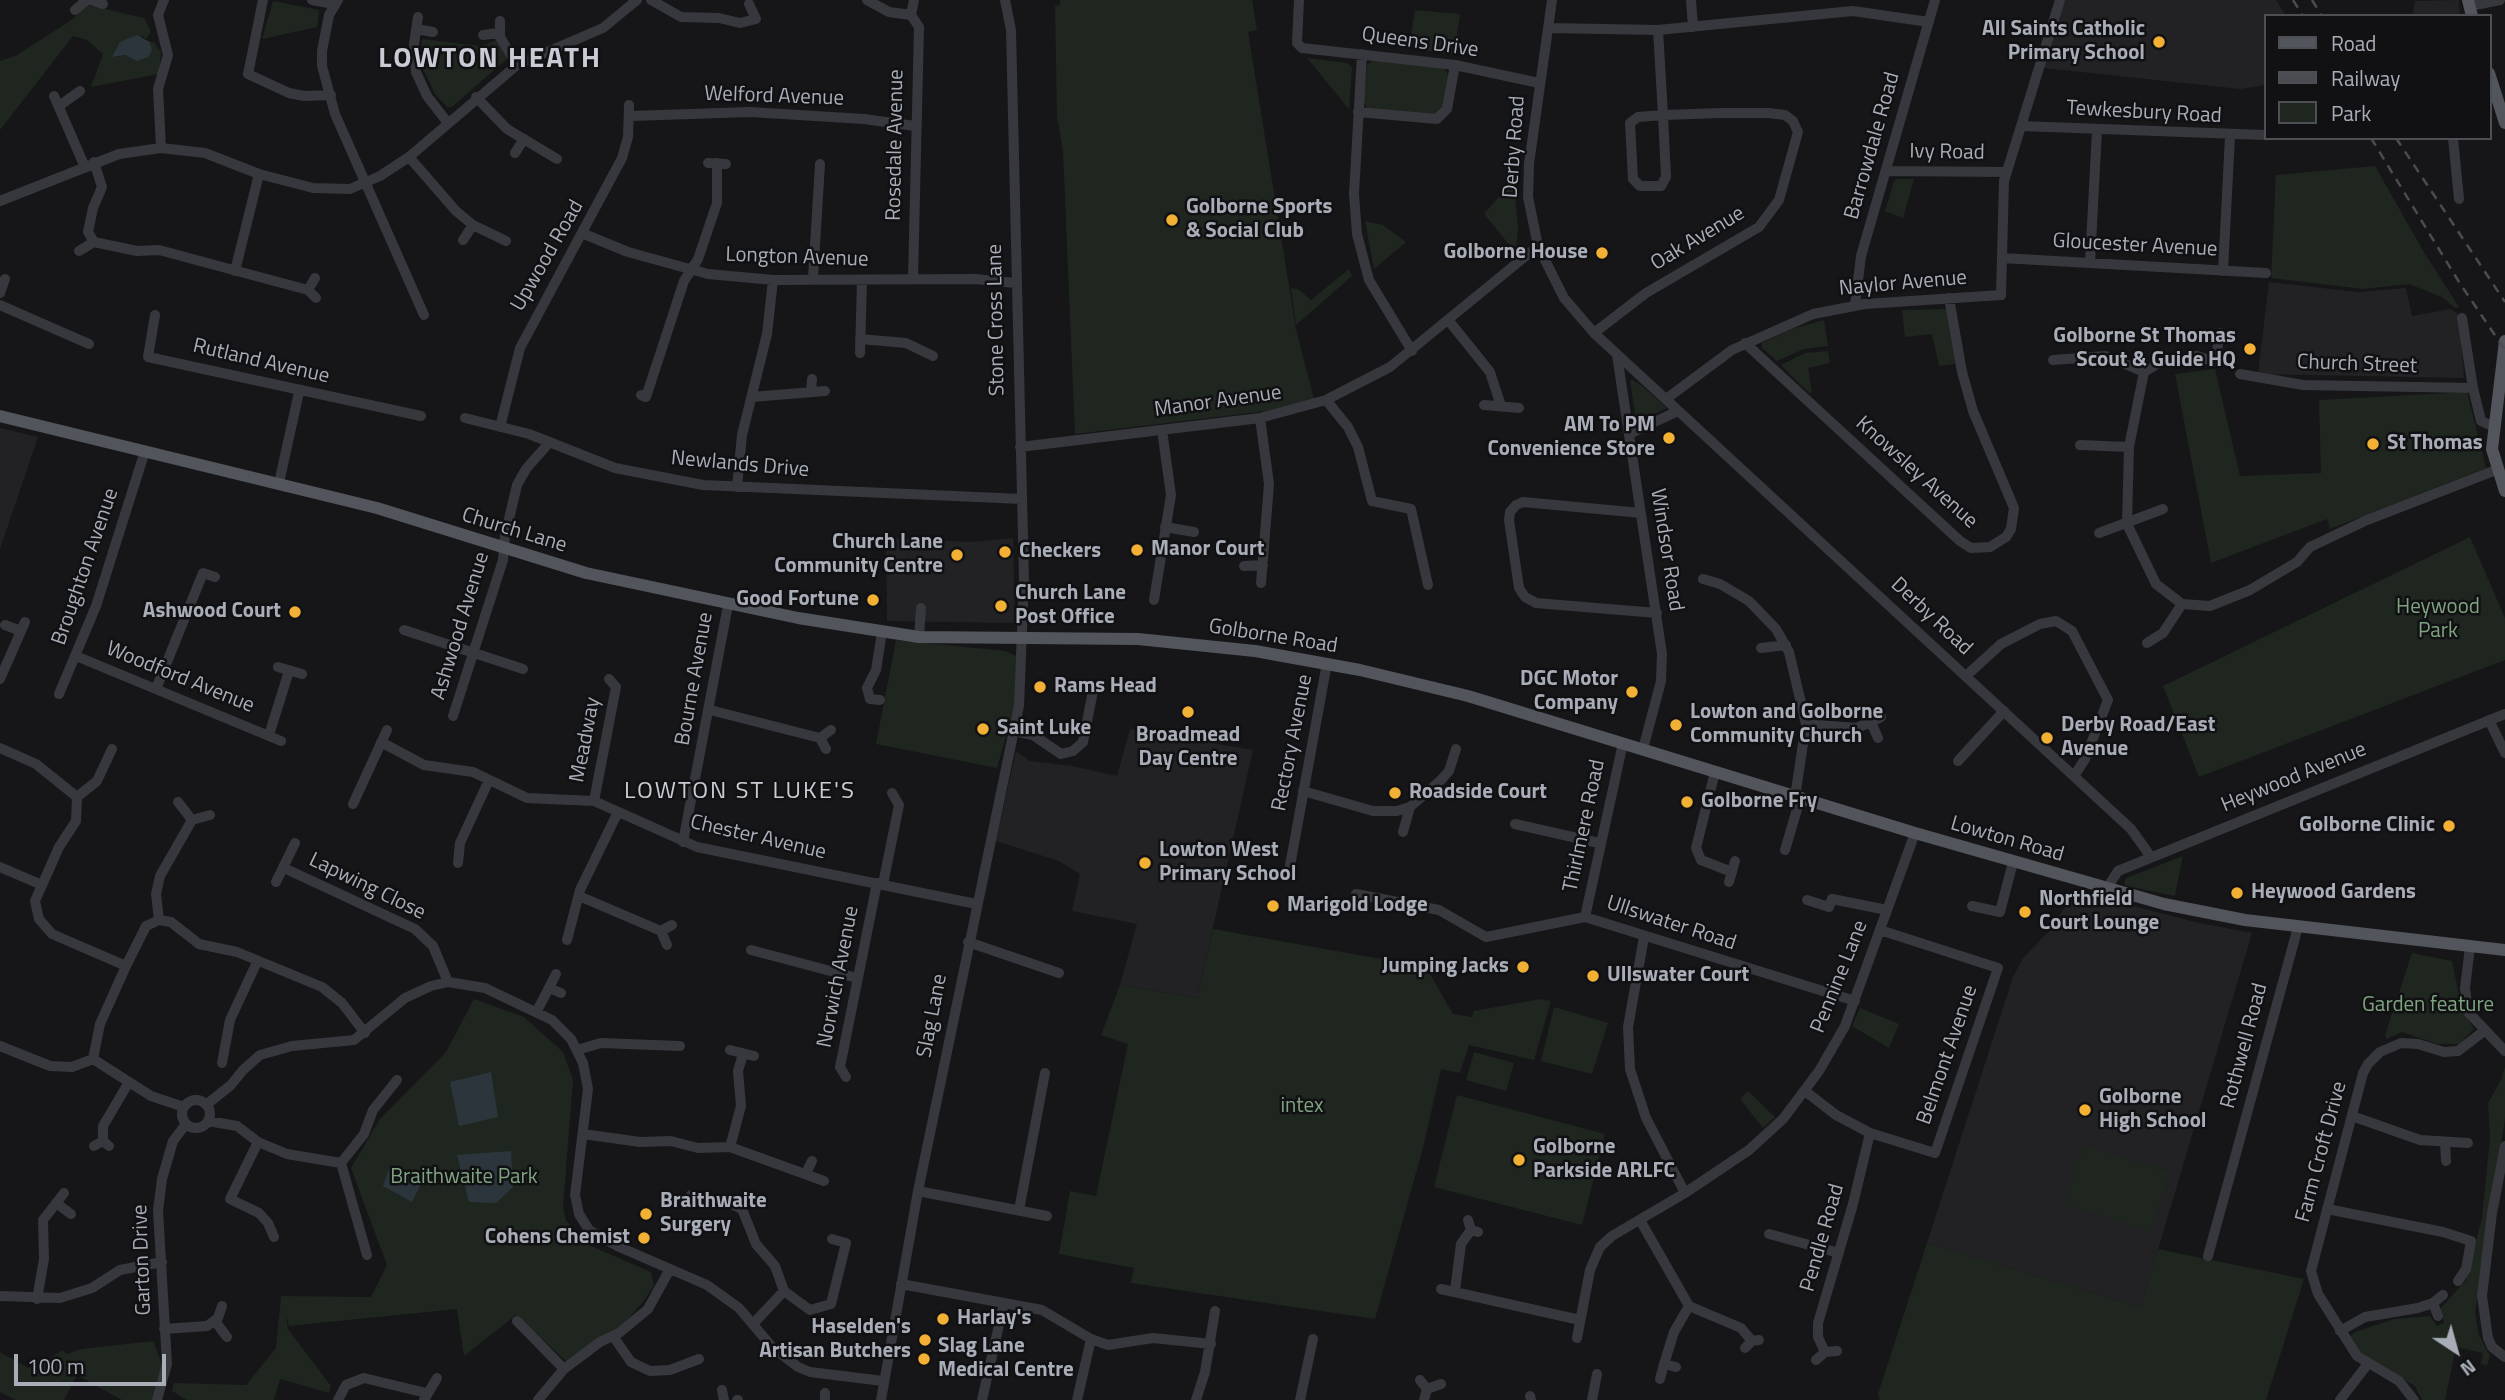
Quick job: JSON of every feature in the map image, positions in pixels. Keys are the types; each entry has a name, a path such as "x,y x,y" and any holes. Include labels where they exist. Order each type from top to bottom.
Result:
{"main road":[{"path":"2491,79 2505,123"},
{"path":"2504,347 2492,449 2496,470 2505,491"},
{"name":"Church Lane","path":"0,416 377,508 586,573 728,604 882,632 919,637 1024,640"},
{"name":"Golborne Road","path":"1024,640 1138,639 1255,651 1328,663 1512,709"},
{"name":"Lowton Road","path":"1512,709 1798,798 2107,888 2245,920 2505,950"}],"street":[{"path":"75,10 89,0 103,4"},
{"path":"161,148 158,89 168,55 158,15 164,0"},
{"path":"263,0 248,74 289,93 304,96 331,95"},
{"path":"312,0 336,2 329,15 322,51 341,132 424,315"},
{"path":"0,201 119,154 161,148 205,153 259,174 331,190 365,184 409,157 476,97 517,65 603,28 638,0"},
{"path":"651,0 681,17 719,18 740,23 761,17 749,4"},
{"path":"867,0 889,12 911,15"},
{"name":"Rosedale Avenue","path":"913,279 919,27 911,15 914,0"},
{"name":"Stone Cross Lane","path":"1005,0 1011,30 1024,640"},
{"name":"Queens Drive","path":"1298,0 1297,43 1302,48 1455,65 1539,83"},
{"name":"Derby Road","path":"1552,0 1528,182 1538,246 1564,298 1617,355 2132,829 2146,845 2151,857"},
{"path":"1691,0 1693,27"},
{"name":"Barrowdale Road","path":"1855,305 1861,256 1935,0"},
{"path":"2002,258 2007,173 2060,0"},
{"path":"2470,7 2500,0"},
{"path":"1548,27 1658,30 1853,11 1929,22"},
{"path":"418,18 414,59 419,79 433,106 448,123"},
{"path":"500,21 499,33 517,65"},
{"path":"416,29 433,32"},
{"path":"1658,30 1667,177 1661,186 1640,186 1633,179 1630,123 1638,117 1663,115"},
{"path":"483,35 499,33"},
{"path":"1362,54 1354,194 1362,257 1383,307 1412,351"},
{"path":"1359,112 1437,119 1447,109 1455,65"},
{"path":"80,91 57,101 102,187 93,208 88,232 94,242"},
{"path":"476,97 496,119 557,159"},
{"name":"Welford Avenue","path":"630,110 750,112 915,126"},
{"name":"Upwood Road","path":"500,427 520,348 584,234 622,158 630,110"},
{"name":"Oak Avenue","path":"1594,333 1646,293 1749,234 1770,214 1779,200 1798,132 1793,121 1785,115 1746,112 1663,115"},
{"name":"Tewkesbury Road","path":"2021,126 2230,136 2264,135"},
{"path":"2090,263 2098,130"},
{"path":"2223,271 2230,136"},
{"path":"515,153 524,139"},
{"path":"2454,140 2459,198"},
{"path":"409,157 456,211 473,225 506,241"},
{"path":"646,397 684,281 698,259 717,204 717,163"},
{"path":"813,278 820,164"},
{"name":"Ivy Road","path":"1886,171 2007,173"},
{"path":"236,271 259,174"},
{"path":"463,240 473,225"},
{"name":"Longton Avenue","path":"584,234 628,252 708,274 773,279 913,279 1015,283"},
{"path":"79,251 94,242 136,251 159,250 312,294 315,278"},
{"name":"Manor Avenue","path":"1020,447 1260,418 1326,400 1364,383 1412,351 1538,246"},
{"name":"Gloucester Avenue","path":"2002,258 2266,273"},
{"name":"Naylor Avenue","path":"1666,399 1707,367 1745,344 1813,314 1855,305 2001,295 2002,258"},
{"path":"0,293 5,279"},
{"path":"737,487 742,435 772,310 773,279"},
{"path":"860,353 862,281"},
{"name":"Knowsley Avenue","path":"1745,344 1960,541 1971,548 1990,547 1998,543 2011,529 2014,508 1973,411 1962,372 1949,298"},
{"path":"0,305 89,344"},
{"name":"Rutland Avenue","path":"155,315 148,357 408,418 421,416"},
{"path":"2462,318 2481,421 2493,426"},
{"path":"1450,321 1490,372 1501,406"},
{"path":"2220,333 2215,362 2197,356 2159,363 2144,372 2129,447 2127,524 2157,584 2182,604 2210,606 2250,590 2297,562 2310,547 2367,520 2496,470"},
{"path":"860,339 906,343 933,356"},
{"name":"Windsor Road","path":"1617,355 1657,613 1662,669 1643,749"},
{"path":"2053,360 2106,356 2144,372"},
{"name":"Church Street","path":"2240,374 2303,385 2473,388"},
{"path":"811,392 812,379"},
{"path":"752,397 825,391"},
{"path":"279,483 299,392"},
{"path":"1326,400 1348,427 1358,447 1372,501 1411,509 1416,519 1428,585"},
{"path":"1484,405 1519,408"},
{"path":"1629,435 1678,411"},
{"name":"Newlands Drive","path":"465,418 529,434 548,444 642,475 737,487 1022,499"},
{"path":"1260,418 1269,484 1261,583"},
{"path":"1154,600 1171,495 1162,430"},
{"name":"Ashwood Avenue","path":"453,716 505,549 517,485 526,469 548,444"},
{"path":"2080,445 2129,447"},
{"name":"Broughton Avenue","path":"59,694 96,606 145,451"},
{"path":"1640,513 1522,502 1516,505 1510,512 1509,520 1519,588 1525,597 1536,603 1657,613"},
{"path":"2099,533 2163,509"},
{"path":"1165,527 1194,532"},
{"path":"1244,566 1263,565"},
{"path":"156,689 203,573 215,577"},
{"path":"1703,579 1720,584 1749,601 1776,629 1786,645 1799,685 1805,724 1798,798 1785,850"},
{"name":"Bourne Avenue","path":"683,842 728,604"},
{"path":"2147,643 2163,633 2182,604"},
{"path":"919,637 921,608"},
{"path":"1966,677 2001,644 2040,624 2056,621 2072,631 2108,700 2085,759 2074,776"},
{"path":"0,678 23,627 5,625"},
{"path":"404,630 523,669"},
{"path":"875,703 868,696 867,688 876,670 882,632"},
{"name":"Slag Lane","path":"880,1400 918,1191 1014,731 1024,640"},
{"path":"1761,649 1786,645"},
{"name":"Woodford Avenue","path":"76,656 281,741"},
{"name":"Rectory Avenue","path":"1289,871 1328,663"},
{"path":"278,667 302,674"},
{"name":"Woodford Avenue","path":"269,735 289,671"},
{"name":"Meadway","path":"594,801 617,683"},
{"path":"1014,731 1033,735 1061,754 1073,751 1083,742 1093,691"},
{"path":"710,710 820,738 826,749"},
{"path":"1958,761 2004,711"},
{"name":"Heywood Avenue","path":"2107,888 2118,871 2505,714"},
{"path":"1805,724 1856,728 1876,720 1878,738"},
{"path":"2490,720 2505,752"},
{"path":"354,804 387,730"},
{"path":"820,738 831,730"},
{"name":"Chester Avenue","path":"382,743 424,765 473,772 527,798 594,801 683,842 976,904"},
{"name":"Thirlmere Road","path":"1585,916 1623,743"},
{"path":"0,748 36,764 77,797"},
{"path":"112,749 97,781 77,797 76,821 59,847 35,901 36,910 45,927 127,967"},
{"path":"1303,791 1373,811 1397,811 1410,807 1450,771 1456,749"},
{"path":"1715,772 1696,848 1700,860 1732,872"},
{"path":"458,863 460,843 489,780"},
{"name":"Norwich Avenue","path":"846,1077 840,1067 899,805 892,793"},
{"path":"178,802 192,820"},
{"path":"1403,832 1410,807"},
{"path":"568,940 579,896 618,812"},
{"path":"159,920 156,894 160,876 192,820 210,815"},
{"path":"1515,824 1599,844"},
{"name":"Pennine Lane","path":"1577,1338 1595,1253 1612,1236 1685,1193 1765,1136 1805,1091 1845,1026 1915,833"},
{"name":"Lapwing Close","path":"276,882 295,844"},
{"path":"1972,906 2000,912 2013,862"},
{"path":"0,867 41,885"},
{"name":"Lapwing Close","path":"284,868 415,929 438,953 448,982"},
{"name":"Ullswater Road","path":"1356,894 1439,910 1486,937 1585,916 1644,937 1855,1001"},
{"path":"579,896 661,931 667,944"},
{"path":"1807,900 1829,907 1832,900 1887,910"},
{"path":"93,1059 100,1024 146,926 159,920 171,922 199,944 225,948 333,995 365,1033"},
{"path":"661,931 672,925"},
{"name":"Rothwell Road","path":"2208,1255 2298,927"},
{"name":"Belmont Avenue","path":"1870,1133 1935,1153 1998,968 1880,930"},
{"path":"1644,937 1628,1027 1630,1069 1646,1118 1685,1193"},
{"path":"968,942 1059,973"},
{"path":"2470,947 2465,999 2468,1012 2505,1051"},
{"path":"751,950 858,978"},
{"path":"222,1063 230,1020 257,962"},
{"path":"537,1011 556,974"},
{"path":"206,1105 231,1085 260,1055 292,1046 343,1043 365,1033 405,998 448,982 485,988 537,1011 563,1029 577,1050 588,1089 575,1195 583,1223 597,1237 716,1290 739,1308 772,1347 798,1367 810,1372 883,1381"},
{"path":"549,988 561,993"},
{"name":"Farm Croft Drive","path":"2414,1400 2399,1381 2368,1365 2357,1356 2318,1294 2311,1272 2363,1073 2380,1052 2394,1045 2411,1043 2444,1052 2458,1051 2484,1031"},
{"path":"577,1050 601,1043 680,1046"},
{"path":"0,1046 61,1067 93,1059 151,1096 184,1107"},
{"path":"730,1050 748,1055 738,1071 741,1106 730,1147"},
{"path":"1019,1210 1046,1070"},
{"path":"341,1163 364,1134 373,1110 397,1080"},
{"path":"102,1144 103,1126 129,1082"},
{"path":"1805,1091 1836,1115 1870,1133"},
{"path":"208,1121 209,1112 206,1105 194,1100 184,1107 182,1116 186,1124 198,1128 208,1121 237,1126 258,1142 288,1154 341,1163"},
{"path":"2352,1116 2420,1140 2468,1143"},
{"name":"Garton Drive","path":"157,1400 166,1373 158,1210 162,1178 173,1140 186,1124"},
{"name":"Pendle Road","path":"1825,1352 1817,1331 1870,1133"},
{"path":"583,1134 640,1142 671,1141 698,1148 730,1147 824,1181"},
{"path":"258,1142 230,1199 259,1213 268,1223 274,1237"},
{"path":"2445,1142 2446,1161"},
{"path":"2505,1146 2482,1296 2488,1338 2492,1347 2505,1357"},
{"path":"806,1174 812,1161"},
{"path":"341,1163 367,1255"},
{"path":"918,1191 1047,1216"},
{"path":"37,1299 44,1259 41,1230 43,1220 64,1193"},
{"path":"691,1195 742,1209 751,1236 775,1266 783,1291 810,1310 831,1304 847,1238 832,1239"},
{"path":"706,1210 709,1199"},
{"path":"56,1203 71,1214"},
{"path":"2327,1209 2443,1232 2471,1241 2466,1269 2458,1281"},
{"path":"1640,1220 1689,1306 1741,1328 1752,1343"},
{"path":"1455,1290 1461,1244 1472,1228"},
{"path":"1769,1234 1839,1253"},
{"path":"0,1296 37,1299 76,1295 120,1270 162,1262"},
{"path":"538,1400 564,1369 648,1309 670,1269"},
{"path":"901,1284 1042,1310 1091,1339 1108,1345 1153,1338 1211,1344"},
{"path":"1441,1289 1580,1320"},
{"path":"753,1324 783,1291"},
{"path":"2340,1331 2378,1313 2433,1303 2443,1295"},
{"path":"982,1400 1004,1303"},
{"path":"2433,1303 2438,1316"},
{"path":"164,1329 202,1327 215,1321 222,1306"},
{"path":"1660,1379 1674,1332 1689,1306"},
{"path":"1196,1400 1211,1344 1215,1311"},
{"path":"215,1321 227,1337"},
{"path":"517,1321 536,1333 564,1369"},
{"path":"613,1336 631,1362 645,1370 663,1372 692,1358"},
{"path":"1077,1400 1091,1339"},
{"path":"1300,1400 1313,1339"},
{"path":"1816,1360 1825,1352 1837,1350"},
{"path":"1664,1364 1676,1367"},
{"path":"2340,1400 2368,1365"},
{"path":"1592,1400 1597,1374"},
{"path":"338,1400 346,1385 364,1378 425,1397 437,1378"},
{"path":"1424,1400 1424,1385 1441,1384"}],"shaded area":[{"name":"All Saints Catholic Primary School","path":"2064,0 2276,0 2285,14 2264,14 2264,85 2240,89 2044,68"},
{"path":"2459,0 2460,14 2412,14 2415,1"},
{"path":"137,35 150,42 152,50 148,57 137,61 125,55 112,57 120,42"},
{"path":"2269,282 2358,292 2406,288 2412,316 2451,309 2459,315 2464,378 2258,374"},
{"path":"0,428 38,437 0,549"},
{"path":"886,538 971,542 1013,538 1015,623 887,621"},
{"name":"Lowton West Primary School","path":"1130,729 1253,750 1197,998 1120,985 1137,924 1072,911 1080,874 1059,861 996,841 1016,751 1030,761 1072,766 1117,776"},
{"name":"Golborne High School","path":"2075,891 2195,922 2252,933 2141,1307 1927,1243 2013,977 2023,958 2051,929"},
{"path":"491,1072 498,1117 459,1126 450,1082"},
{"path":"511,1151 513,1187 496,1203 469,1202 457,1155"},
{"path":"390,1166 421,1184 412,1202 383,1186"}],"green space":[{"name":"Golborne Sports & Social Club","path":"1060,0 1252,0 1257,30 1248,32 1296,329 1314,399 1267,411 1075,434 1063,151 1057,116 1055,6 1060,5"},
{"path":"273,1 319,10 317,27 262,39"},
{"path":"88,5 144,18 151,32 146,39 142,36 113,57 125,55 137,61 152,50 150,42 154,42 161,53 159,74 91,87 103,54 87,40 73,36 0,130 0,61 17,55 70,21"},
{"path":"1415,10 1460,14 1454,55 1409,48"},
{"path":"422,39 480,46 497,40 508,58 452,107 447,107 435,94 421,65"},
{"path":"1307,58 1347,63 1352,67 1349,109"},
{"path":"1375,59 1444,68 1449,76 1443,109 1436,115 1369,109 1363,103 1367,65"},
{"path":"2375,166 2459,307 2455,308 2442,297 2409,284 2363,289 2271,278 2276,175"},
{"path":"1513,174 1518,229 1516,253 1484,214 1504,191"},
{"path":"1914,179 1903,218 1885,211 1894,181"},
{"path":"1365,221 1383,225 1406,242 1374,269"},
{"path":"1349,269 1352,276 1296,325 1291,288 1298,289 1311,300"},
{"path":"1946,309 1956,364 1939,366 1932,334 1905,337 1902,310"},
{"path":"1824,320 1828,346 1804,349 1777,361 1762,348 1762,343 1792,329"},
{"path":"1828,351 1830,363 1808,368 1812,392 1809,393 1781,365 1805,353"},
{"path":"2215,369 2240,476 2321,473 2319,400 2467,392 2486,468 2330,529 2327,519 2211,563 2175,374"},
{"path":"1630,379 1641,385 1667,408 1636,423"},
{"name":"Heywood Park","path":"2470,537 2505,618 2505,660 2199,777 2163,686"},
{"path":"896,640 1005,651 1016,656 1015,705 997,768 876,744"},
{"path":"2183,856 2175,896 2127,886 2124,883 2126,878"},
{"name":"intex","path":"1213,929 1426,967 1453,1014 1472,1017 1474,1011 1541,999 1551,1001 1534,1060 1469,1045 1460,1073 1441,1069 1423,1148 1375,1319 1131,1283 1134,1268 1059,1254 1070,1191 1096,1196 1128,1044 1101,1035 1120,985 1197,998"},
{"name":"Garden feature","path":"2412,953 2452,961 2462,1010 2474,1029 2459,1044 2437,1044 2402,1032 2387,1039 2385,1035"},
{"name":"Braithwaite Park","path":"474,999 524,1017 563,1052 573,1080 563,1207 566,1220 584,1243 651,1272 654,1286 642,1303 622,1326 567,1362 516,1315 464,1356 457,1309 289,1326 285,1312 288,1329 331,1386 329,1393 280,1379 274,1400 187,1400 172,1391 174,1383 246,1385 276,1348 281,1296 371,1297 387,1265 351,1168 380,1119 446,1052"},
{"path":"1554,1007 1608,1023 1592,1074 1541,1061"},
{"path":"1860,1008 1899,1024 1889,1048 1852,1026"},
{"path":"1474,1052 1514,1063 1506,1091 1466,1080"},
{"path":"2505,1067 2505,1118 2475,1313 2479,1335 2490,1356 2487,1365 2481,1364 2483,1353 2456,1347 2445,1400 2422,1400 2415,1386 2366,1358 2348,1338 2355,1332 2394,1319 2430,1316 2437,1326 2444,1323 2440,1309 2466,1280 2482,1218 2490,1138 2488,1103"},
{"path":"1748,1091 1775,1117 1763,1128 1740,1099"},
{"name":"Golborne Parkside ARLFC","path":"1457,1095 1605,1134 1582,1225 1434,1187"},
{"path":"2083,1145 2170,1172 2151,1231 2064,1204"},
{"path":"1927,1243 2141,1307 2158,1249 2304,1279 2266,1400 1880,1400 1878,1394"},
{"path":"153,1341 166,1373 156,1400 122,1400 77,1375 64,1400 16,1400 0,1392 0,1352 28,1368 49,1360 62,1350 67,1354 81,1349"}],"railway":[{"path":"2293,0 2302,14"},
{"path":"2312,0 2321,14"},
{"path":"2372,140 2459,282 2505,350"},
{"path":"2397,140 2505,302"}],"place":[{"name":"All Saints Catholic Primary School","path":"2159,42"},
{"name":"Golborne Sports & Social Club","path":"1172,220"},
{"name":"Golborne House","path":"1602,253"},
{"name":"Golborne St Thomas Scout & Guide HQ","path":"2250,349"},
{"name":"AM To PM Convenience Store","path":"1669,438"},
{"name":"St Thomas","path":"2373,444"},
{"name":"Manor Court","path":"1137,550"},
{"name":"Checkers","path":"1005,552"},
{"name":"Church Lane Community Centre","path":"957,555"},
{"name":"Good Fortune","path":"873,600"},
{"name":"Church Lane Post Office","path":"1001,606"},
{"name":"Ashwood Court","path":"295,612"},
{"name":"Rams Head","path":"1040,687"},
{"name":"DGC Motor Company","path":"1632,692"},
{"name":"Broadmead Day Centre","path":"1188,712"},
{"name":"Lowton and Golborne Community Church","path":"1676,725"},
{"name":"Saint Luke","path":"983,729"},
{"name":"Derby Road/East Avenue","path":"2047,738"},
{"name":"Roadside Court","path":"1395,793"},
{"name":"Golborne Fry","path":"1687,802"},
{"name":"Golborne Clinic","path":"2449,826"},
{"name":"Lowton West Primary School","path":"1145,863"},
{"name":"Heywood Gardens","path":"2237,893"},
{"name":"Marigold Lodge","path":"1273,906"},
{"name":"Northfield Court Lounge","path":"2025,912"},
{"name":"Jumping Jacks","path":"1523,967"},
{"name":"Ullswater Court","path":"1593,976"},
{"name":"Golborne High School","path":"2085,1110"},
{"name":"Golborne Parkside ARLFC","path":"1519,1160"},
{"name":"Braithwaite Surgery","path":"646,1214"},
{"name":"Cohens Chemist","path":"644,1238"},
{"name":"Harlay's","path":"943,1319"},
{"name":"Haselden's Artisan Butchers","path":"925,1340"},
{"name":"Slag Lane Medical Centre","path":"924,1359"}],"district":[{"name":"LOWTON HEATH","path":"490,60"},
{"name":"LOWTON ST LUKE'S","path":"740,792"}]}
